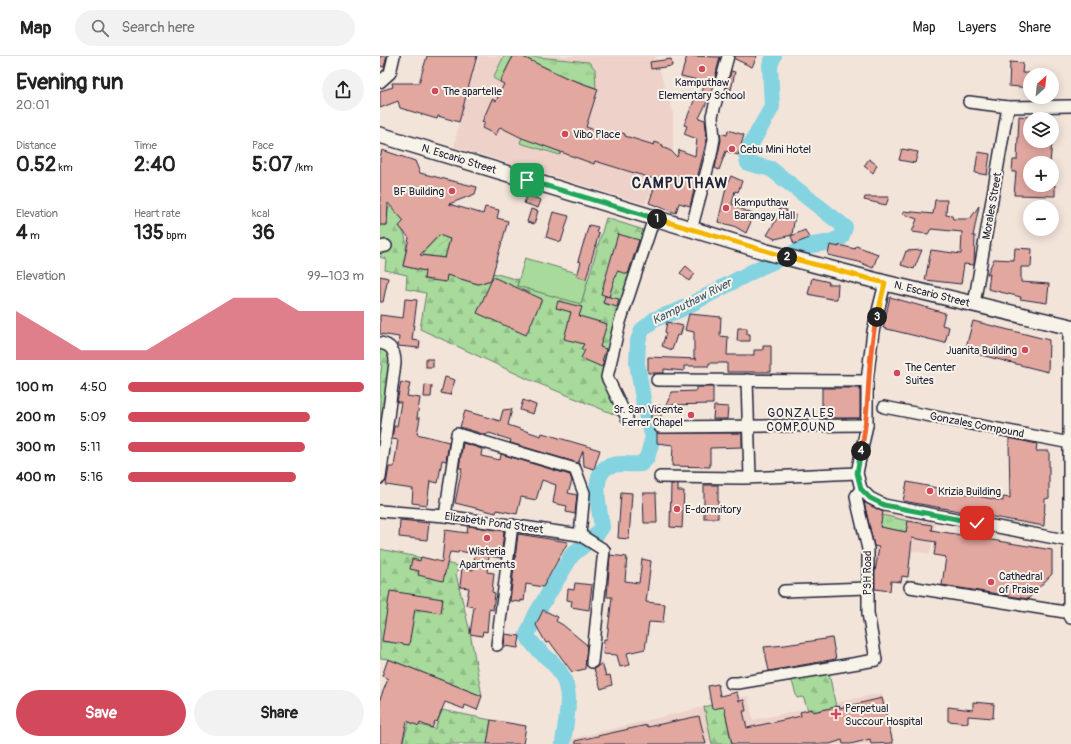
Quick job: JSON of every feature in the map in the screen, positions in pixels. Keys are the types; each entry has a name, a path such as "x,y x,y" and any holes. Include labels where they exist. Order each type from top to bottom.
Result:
{"main road":[{"name":"N. Escario Street","path":"380,135 767,252 885,283 1071,326"},
{"path":"1071,333 1071,616"}],"street":[{"path":"380,82 390,73 394,56"},
{"path":"691,230 711,155 714,139 712,116 728,56"},
{"path":"969,102 1008,107 1071,106"},
{"name":"Morales Street","path":"974,304 1008,107"},
{"path":"627,418 607,377 620,322 654,218"},
{"path":"885,283 873,331 867,381 867,425 857,473 861,489 870,498 884,505 1070,541"},
{"path":"380,343 391,347 395,359 380,478"},
{"path":"657,380 867,381"},
{"path":"747,380 750,477"},
{"name":"Gonzales Compound","path":"884,407 1070,443"},
{"path":"660,427 867,425"},
{"path":"445,516 457,434 575,470 584,493 581,536"},
{"path":"660,477 750,477 857,473"},
{"name":"PSH Road","path":"731,683 876,660 868,613 868,549 856,496 861,489"},
{"name":"Elizabeth Pond Street","path":"380,511 445,516 581,536 600,548 592,662"},
{"path":"497,645 512,525"},
{"path":"910,587 1071,613"},
{"path":"784,591 867,588"}],"shaded area":[{"name":"Vibo Place","path":"479,56 655,56 673,112 673,154 645,204 454,147 459,122"},
{"name":"Kamputhaw Elementary School","path":"686,56 725,56 716,90 679,81"},
{"path":"871,500 936,520 930,554 912,551 908,577 902,576 901,582 891,581 890,591 869,589 859,503"},
{"name":"Perpetual Succour Hospital","path":"882,693 895,744 566,744 566,740 748,696 753,720"}],"green space":[{"path":"504,56 513,56 500,82 493,78"},
{"path":"526,56 589,62 595,69 596,88 567,78 525,58"},
{"path":"522,137 561,152 560,155 520,143"},
{"path":"392,204 404,215 401,218 404,221 399,226 405,235 406,240 403,266 425,271 446,282 447,275 478,284 491,280 493,273 519,280 517,286 581,304 606,218 650,232 606,381 621,417 530,380 420,329 426,293 406,289 407,275 385,270 386,259 380,257 380,225 387,225 388,209"},
{"path":"439,235 450,239 445,258 423,255 424,245 427,248"},
{"path":"525,258 577,273 577,276 588,280 581,305 517,286"},
{"path":"380,349 386,350 392,358 383,420 380,420 380,376 382,365 380,364"},
{"path":"882,515 908,521 906,532 880,527"},
{"path":"380,549 459,566 456,574 470,632 482,696 388,659 380,658"},
{"path":"827,663 836,707 813,712 812,709 808,710 803,697 797,698 792,681 780,682 778,675"},
{"path":"723,702 732,744 712,744 704,707"},
{"path":"442,710 491,720 487,744 402,744 409,722 435,729"}],"building":[{"path":"380,56 387,56 384,67 380,66"},
{"path":"427,56 477,56 459,122 438,116 437,119 400,108 398,101 380,108 380,91 393,87 392,83 419,83"},
{"path":"513,56 521,56 567,78 598,89 586,127 615,137 616,131 625,134 625,136 654,145 655,142 663,145 662,147 671,151 677,157 679,150 695,156 697,139 684,134 687,126 684,125 696,96 699,98 706,82 681,76 687,56 720,57 711,94 699,118 705,120 707,139 690,206 679,203 676,213 649,203 657,180 595,161 594,164 522,138 500,127 496,135 482,128 485,123 482,122 492,99 496,101 504,84 500,82"},
{"path":"735,56 757,56 752,67 735,59"},
{"path":"671,59 672,66 651,69 650,62"},
{"path":"1010,62 1023,63 1023,87 1009,86"},
{"path":"731,71 735,72 731,90 727,88"},
{"path":"1019,116 1023,116 1023,148 1051,148 1051,156 1023,156 1023,192 1055,192 1055,196 1014,195 1016,172 1012,172 1013,160 1017,160"},
{"path":"728,130 744,135 738,155 726,151 719,170 715,168 721,140 720,133 727,135"},
{"path":"902,149 918,152 915,163 899,160"},
{"path":"382,150 415,161 420,173 477,187 475,194 449,204 483,214 485,207 499,210 497,218 508,221 491,280 478,284 447,275 446,282 424,279 425,271 403,266 409,238 399,226 404,221 388,203 387,225 380,225 380,158","holes":["439,235 450,239 445,258 420,255"]},
{"path":"978,152 990,154 987,175 975,173"},
{"path":"869,159 877,165 873,173 864,166"},
{"path":"731,176 742,181 738,192 735,191 732,204 754,215 746,233 734,226 718,222 727,184"},
{"path":"527,195 541,200 538,208 524,203"},
{"path":"865,197 889,197 886,205 864,200"},
{"path":"935,200 947,200 946,215 952,216 953,219 970,219 979,206 973,236 975,236 974,265 964,264 961,284 925,280 931,250 961,254 962,232 931,229 928,234 912,232 917,219 903,214 903,211 933,214"},
{"path":"780,208 787,210 786,213 795,215 792,235 775,239 767,235 775,222"},
{"path":"531,209 538,211 534,224 527,222"},
{"path":"553,212 569,216 561,242 546,237"},
{"path":"589,225 598,227 596,232 599,233 586,279 577,276 581,262 578,261"},
{"path":"805,230 809,238 794,244 791,236"},
{"path":"618,234 639,240 628,274 617,271 609,297 601,294"},
{"path":"830,245 839,247 839,245 855,249 856,246 878,254 873,268 859,262 828,255"},
{"path":"1015,248 1032,249 1031,267 1021,267 1021,282 1049,284 1047,303 1020,299 1021,297 988,289 990,274 987,274 994,259 1014,260"},
{"path":"922,250 914,269 901,265 906,251"},
{"path":"686,266 695,274 689,281 680,273"},
{"path":"380,276 388,278 383,302 380,302"},
{"path":"493,277 542,299 526,335 477,313"},
{"path":"812,278 829,282 828,284 838,284 837,299 808,294"},
{"path":"605,296 619,299 617,307 603,303"},
{"path":"890,297 945,313 942,325 949,327 945,343 883,328"},
{"path":"405,299 417,300 412,340 420,341 419,348 398,346 399,337 380,334 380,315 403,318"},
{"path":"558,301 582,307 579,316 607,324 600,347 606,349 602,361 604,361 602,367 581,358 585,350 581,349 584,344 564,339 571,312 556,308"},
{"path":"689,314 721,317 720,336 728,337 727,355 754,355 754,350 763,350 763,346 771,346 771,372 727,372 727,363 709,363 709,366 684,366 684,371 664,369 664,373 648,373 648,357 697,359 694,358 694,332 685,330"},
{"path":"973,321 1049,340 1048,372 965,351"},
{"path":"667,322 683,326 680,336 677,335 672,350 662,346 666,333"},
{"path":"738,328 747,328 747,334 750,334 750,341 737,341"},
{"path":"426,359 433,359 433,367 426,367"},
{"path":"445,377 455,380 450,395 441,393"},
{"path":"401,382 410,384 407,396 420,398 417,418 420,418 417,434 449,442 446,461 442,460 438,483 430,481 427,505 412,503 413,489 386,485 389,467 394,467 398,440 392,439 394,426 397,426 401,402 397,402"},
{"path":"425,385 432,386 431,397 424,397"},
{"path":"696,387 713,387 713,404 666,405 672,392 696,391"},
{"path":"822,388 860,388 860,418 822,418"},
{"path":"523,400 536,405 533,414 520,410"},
{"path":"651,405 661,406 661,420 651,419"},
{"path":"714,406 728,407 727,419 713,419"},
{"path":"512,409 508,425 541,436 542,433 600,450 594,469 584,466 583,451 578,463 510,443 511,440 489,433 486,435 460,427 465,411 500,421 503,410"},
{"path":"657,433 742,433 742,447 710,448 710,467 672,466 673,445 657,443"},
{"path":"1009,438 1037,444 1036,451 1049,451 1049,498 1045,499 1044,526 903,501 907,482 1003,501 1003,497 1010,498"},
{"path":"463,443 482,449 481,456 500,460 501,454 570,475 572,481 568,493 577,495 575,514 566,512 567,506 553,503 556,485 542,480 536,500 521,497 517,514 497,510 496,513 455,503 462,468 459,468"},
{"name":"E-dormitory","path":"671,484 678,484 678,491 684,491 682,528 670,527"},
{"path":"704,485 718,485 718,518 704,518"},
{"path":"621,492 632,493 629,539 618,538"},
{"path":"643,493 656,493 657,523 644,523"},
{"path":"864,502 883,512 880,527 906,532 908,521 932,525 931,530 1052,550 1052,574 1028,599 942,585 946,557 934,555 936,542 912,538 908,577 902,576 901,582 891,581 890,591 875,589 875,572 879,547 874,546"},
{"path":"400,520 429,523 427,540 399,537"},
{"path":"468,526 504,531 501,558 489,556 487,572 494,573 492,592 495,593 493,610 489,609 487,632 483,631 482,636 470,634 474,607 466,605 469,588 460,587 462,568 473,570 475,554 459,551 458,553 450,552 443,581 418,575 419,571 410,569 412,559 420,561 421,557 442,562 445,530 467,533"},
{"path":"518,534 568,542 543,587 526,584 524,601 521,600 521,602 510,601"},
{"path":"610,555 627,557 625,581 639,583 642,559 651,561 646,602 665,604 663,623 649,622 645,649 627,653 630,665 620,667 617,655 603,654 604,639 607,639 612,597 607,597"},
{"path":"575,583 592,585 589,610 571,607 572,601 567,600 568,589 574,590"},
{"path":"390,591 443,599 441,613 415,609 409,645 382,641"},
{"path":"543,610 558,617 556,621 587,645 585,669 572,672 550,642 546,643 536,625"},
{"path":"505,634 520,636 518,648 504,646"},
{"path":"832,638 836,659 769,671 764,647"},
{"path":"388,659 482,696 477,710 465,705 464,709 445,702 437,722 435,721 432,728 420,723 419,726 407,721 402,744 380,744 380,699 388,679 382,676"},
{"path":"602,663 606,676 610,675 612,685 601,689 594,669"},
{"path":"718,684 720,696 737,692 739,701 744,700 746,711 743,711 747,728 801,716 800,712 812,709 813,712 840,706 840,708 882,698 893,743 871,744 870,739 851,744 843,744 842,740 830,744 732,744 724,707 712,709 708,686"},
{"path":"973,702 994,704 993,718 968,716 968,723 948,721 948,707 973,710"},
{"path":"699,716 706,744 576,744 575,741 647,725 647,727"},
{"path":"491,720 526,726 523,744 487,744"}],"waterway":[{"name":"Kamputhaw River","path":"563,744 568,701 565,681 560,671 535,647 527,635 536,614 572,555 596,535 602,527 597,492 600,474 605,468 613,465 641,464 647,458 653,437 645,411 637,363 638,341 642,330 655,319 680,310 761,267 811,245 826,243 841,238 845,227 771,169 748,163 746,153 772,107 770,65 774,56"}],"place":[{"name":"Kamputhaw Elementary School","path":"702,69"},
{"name":"The apartelle","path":"435,91"},
{"name":"Vibo Place","path":"565,134"},
{"name":"Cebu Mini Hotel","path":"732,149"},
{"name":"BF Building","path":"452,191"},
{"name":"Kamputhaw Barangay Hall","path":"726,208"},
{"name":"Juanita Building","path":"1025,350"},
{"name":"The Center Suites","path":"897,373"},
{"name":"Sr. San Vicente Ferrer Chapel","path":"691,415"},
{"name":"Krizia Building","path":"930,491"},
{"name":"E-dormitory","path":"677,509"},
{"name":"Wisteria Apartments","path":"487,538"},
{"name":"Cathedral of Praise","path":"991,582"},
{"name":"Perpetual Succour Hospital","path":"836,714"}],"district":[{"name":"CAMPUTHAW","path":"680,183"},
{"name":"GONZALES COMPOUND","path":"801,420"}],"route":[{"path":"527,180 767,252 885,283 873,331 867,381 867,425 857,473 861,489 870,498 884,505 977,523"}]}
